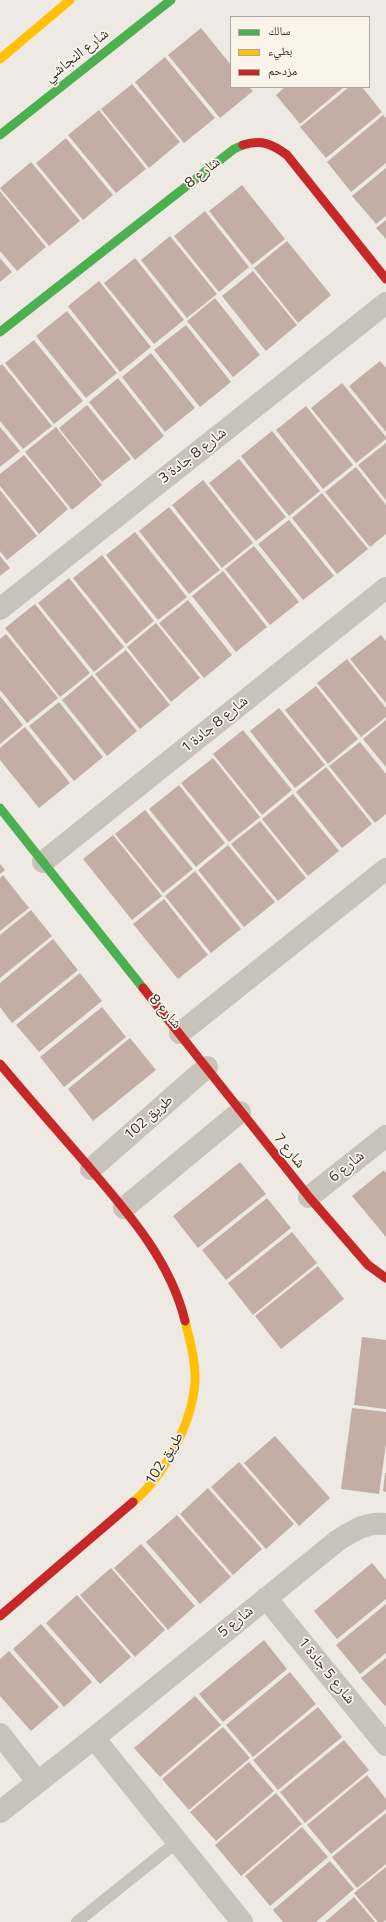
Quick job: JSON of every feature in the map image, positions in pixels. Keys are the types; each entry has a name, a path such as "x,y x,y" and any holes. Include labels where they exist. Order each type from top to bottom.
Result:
{"street":[{"path":"0,59 70,0"},
{"name":"شارع النجاشي","path":"0,134 171,0"},
{"name":"شارع 8","path":"0,332 234,148 248,141 261,141 274,145 287,155 386,279"},
{"name":"شارع 8 جادة 3","path":"0,609 386,303"},
{"name":"شارع 8 جادة 1","path":"43,862 386,588"},
{"name":"شارع 8","path":"0,808 180,1033 386,869"},
{"name":"شارع 7","path":"180,1033 240,1112 309,1198 368,1265 386,1278"},
{"name":"طريق 102","path":"0,1064 124,1208 163,1265 181,1304 192,1349 195,1381 190,1416 174,1450 142,1494 0,1616"},
{"name":"طريق 102","path":"91,1169 207,1067"},
{"path":"124,1208 240,1112"},
{"name":"شارع 6","path":"309,1198 386,1136"},
{"name":"شارع 5","path":"0,1812 37,1781 94,1738 337,1541 358,1527 374,1523 386,1524"},
{"name":"شارع 5 جادة 1","path":"266,1598 386,1745"},
{"path":"0,1734 37,1781"},
{"path":"94,1738 242,1922"}],"lane":[{"path":"77,1922 178,1841"}],"building":[{"path":"201,28 230,64 230,88 250,88 253,91 220,118 168,55"},
{"path":"165,57 215,118 184,143 135,82"},
{"path":"132,84 180,142 149,168 101,109"},
{"path":"284,88 343,88 300,124 276,95"},
{"path":"348,88 363,88 382,112 326,158 300,127"},
{"path":"99,110 146,169 116,193 68,135"},
{"path":"383,115 386,118 386,163 351,192 327,162"},
{"path":"66,138 113,195 83,220 36,163"},
{"path":"31,162 80,221 49,246 0,188"},
{"path":"386,168 386,216 376,224 352,196"},
{"path":"242,185 285,239 252,265 209,211"},
{"path":"0,191 46,247 17,271 0,251"},
{"path":"205,211 249,267 219,292 174,236"},
{"path":"386,220 386,239 376,228"},
{"path":"170,236 217,294 187,318 141,260"},
{"path":"287,241 331,295 298,323 254,268"},
{"path":"0,258 12,272 0,282"},
{"path":"135,258 184,320 154,344 104,283"},
{"path":"253,271 297,325 266,351 222,296"},
{"path":"99,281 151,347 120,372 68,306"},
{"path":"215,298 260,355 233,377 187,321"},
{"path":"67,311 117,373 86,398 36,336"},
{"path":"186,325 231,382 200,407 154,350"},
{"path":"34,340 83,401 54,424 5,363"},
{"path":"151,353 195,408 165,432 122,377"},
{"path":"380,361 386,368 386,432 349,386"},
{"path":"2,364 52,426 23,449 0,421 0,366"},
{"path":"118,378 164,436 135,460 89,402"},
{"path":"342,383 386,437 386,439 356,463 311,408"},
{"path":"87,405 131,459 102,482 59,428"},
{"path":"306,406 353,465 323,489 276,430"},
{"path":"0,427 20,451 0,467"},
{"path":"56,427 102,485 72,510 25,452"},
{"path":"272,431 320,491 289,516 241,456"},
{"path":"386,443 386,500 358,465"},
{"path":"24,455 68,509 39,534 0,486 0,474"},
{"path":"239,459 286,517 256,541 209,483"},
{"path":"356,467 386,505 386,534 370,547 325,492"},
{"path":"203,480 253,543 222,568 172,505"},
{"path":"0,490 37,536 7,560 0,551"},
{"path":"322,493 368,549 337,574 292,518"},
{"path":"169,507 220,570 189,594 139,531"},
{"path":"289,520 334,576 303,600 258,544"},
{"path":"135,532 187,597 158,620 106,555"},
{"path":"254,546 299,602 270,625 225,569"},
{"path":"102,555 154,621 126,644 73,578"},
{"path":"0,556 10,568 0,576"},
{"path":"223,571 267,627 236,652 192,596"},
{"path":"69,578 124,647 94,672 38,603"},
{"path":"188,600 232,655 204,678 159,623"},
{"path":"35,604 90,673 60,697 5,628"},
{"path":"156,623 200,678 171,702 127,647"},
{"path":"6,634 58,698 27,723 0,690 0,639"},
{"path":"381,635 386,641 386,703 350,659"},
{"path":"126,650 170,705 140,729 95,674"},
{"path":"347,659 386,708 386,717 361,737 317,683"},
{"path":"92,675 137,731 107,756 62,700"},
{"path":"316,686 358,739 328,764 285,710"},
{"path":"0,696 23,725 0,744"},
{"path":"59,702 103,757 74,781 29,726"},
{"path":"279,708 325,765 295,788 250,731"},
{"path":"386,720 386,767 363,739"},
{"path":"25,727 70,783 39,808 0,760 0,748"},
{"path":"243,730 292,790 262,815 213,754"},
{"path":"360,742 386,774 386,814 375,823 329,766"},
{"path":"213,758 260,817 229,842 181,783"},
{"path":"326,767 372,824 342,848 296,792"},
{"path":"179,785 225,843 196,867 149,809"},
{"path":"293,794 339,851 308,876 262,819"},
{"path":"145,810 193,869 163,893 115,834"},
{"path":"260,821 306,878 278,901 231,844"},
{"path":"113,835 162,896 132,920 83,859"},
{"path":"228,845 275,902 244,927 198,870"},
{"path":"0,864 5,870 0,874"},
{"path":"195,871 241,929 211,953 165,896"},
{"path":"3,875 29,908 0,931 0,878"},
{"path":"164,899 208,955 178,979 133,924"},
{"path":"31,910 52,936 0,978 0,935"},
{"path":"53,939 78,970 12,1023 0,1007 0,983"},
{"path":"80,973 102,1001 39,1052 16,1025"},
{"path":"102,1007 126,1037 64,1087 40,1057"},
{"path":"130,1038 156,1070 93,1121 68,1089"},
{"path":"240,1162 266,1194 198,1248 173,1216"},
{"path":"384,1170 386,1173 386,1237 352,1196"},
{"path":"267,1198 291,1228 226,1280 202,1250"},
{"path":"292,1232 317,1263 253,1315 228,1283"},
{"path":"318,1266 344,1299 281,1349 255,1316"},
{"path":"362,1337 386,1340 386,1409 354,1405"},
{"path":"352,1408 386,1412 386,1444 379,1494 341,1489"},
{"path":"275,1436 330,1498 299,1526 244,1463"},
{"path":"239,1462 294,1524 266,1549 211,1487"},
{"path":"386,1473 386,1492 383,1491"},
{"path":"208,1488 262,1549 233,1575 180,1514"},
{"path":"177,1515 231,1577 200,1604 146,1542"},
{"path":"141,1544 195,1606 168,1630 114,1568"},
{"path":"372,1563 386,1580 386,1599 337,1639 314,1611"},
{"path":"111,1568 165,1630 135,1657 80,1595"},
{"path":"77,1595 131,1657 100,1684 46,1623"},
{"path":"386,1604 386,1653 360,1674 336,1645"},
{"path":"41,1624 92,1682 64,1707 13,1649"},
{"path":"264,1640 287,1669 223,1722 199,1694"},
{"path":"9,1651 59,1707 31,1731 0,1696 0,1659"},
{"path":"386,1658 386,1705 385,1706 361,1678"},
{"path":"290,1672 316,1704 253,1757 226,1725"},
{"path":"195,1696 221,1725 160,1777 134,1748"},
{"path":"318,1707 342,1737 278,1790 253,1760"},
{"path":"223,1727 250,1758 189,1810 162,1779"},
{"path":"344,1740 369,1770 305,1823 280,1792"},
{"path":"249,1762 274,1791 216,1841 190,1812"},
{"path":"367,1775 386,1799 386,1809 331,1854 307,1825"},
{"path":"276,1793 302,1824 241,1876 215,1845"},
{"path":"386,1813 386,1864 357,1888 332,1857"},
{"path":"302,1827 328,1857 270,1906 245,1876"},
{"path":"330,1861 354,1889 316,1922 283,1922 273,1910"},
{"path":"386,1867 386,1920 383,1922 378,1922 354,1893"},
{"path":"354,1897 375,1922 325,1922"}],"traffic: fast":[{"path":"0,135 171,0"},
{"path":"0,332 234,149 243,145"},
{"path":"0,808 143,988"}],"traffic: slow":[{"path":"0,59 70,0"},
{"path":"133,1502 145,1491 166,1463 183,1431 189,1414 193,1398 195,1367 185,1321"}],"traffic: jam":[{"path":"243,145 255,142 271,145 287,155 386,279"},
{"path":"143,988 309,1197 368,1265 386,1278"},
{"path":"0,1064 129,1215 143,1234 157,1255 168,1276 178,1298 185,1321"},
{"path":"0,1616 133,1502"}]}
